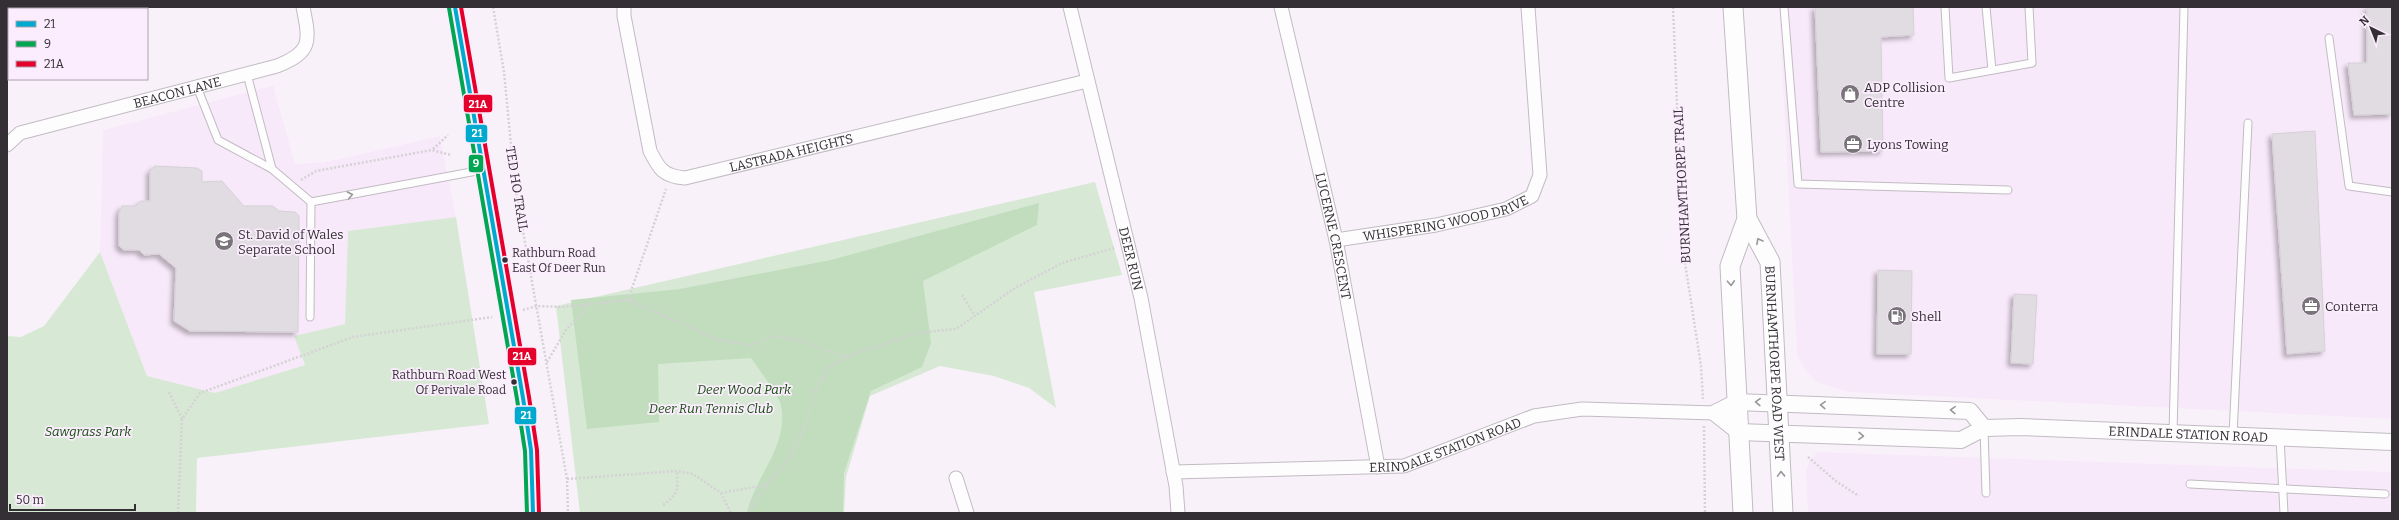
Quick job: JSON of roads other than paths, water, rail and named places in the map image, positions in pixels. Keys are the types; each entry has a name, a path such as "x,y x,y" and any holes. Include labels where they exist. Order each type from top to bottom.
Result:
{"main road":[{"name":"BURNHAMTHORPE ROAD WEST","path":"1733,7 1747,219 1730,266 1743,513"},
{"name":"BURNHAMTHORPE ROAD WEST","path":"1747,219 1770,262 1783,513"}],"street":[{"name":"BEACON LANE","path":"7,145 20,133 247,74 297,58 306,46 307,29 303,7"},
{"path":"455,7 482,170 524,398 531,450 533,513"},
{"name":"LASTRADA HEIGHTS","path":"624,7 624,16 650,151 658,167 670,177 685,178 1087,81"},
{"name":"DEER RUN","path":"1070,7 1141,298 1173,472 1178,513"},
{"name":"LUCERNE CRESCENT","path":"1281,7 1336,240 1378,467"},
{"name":"WHISPERING WOOD DRIVE","path":"1336,240 1444,223 1506,209 1532,196 1540,175 1528,7"},
{"name":"ERINDALE STATION ROAD","path":"1173,472 1404,466 1504,427 1541,415 1582,409 1715,413 1737,402 1970,411 1984,428"},
{"path":"1715,413 1739,432"},
{"name":"ERINDALE STATION ROAD","path":"1739,432 1961,440 1984,428 2021,427 2392,442"},
{"path":"956,478 967,513"}],"lane":[{"path":"1784,7 1798,184 2008,190"},
{"path":"1945,7 1949,78 2032,63 2030,7"},
{"path":"1986,7 1992,70"},
{"path":"2173,433 2184,7"},
{"path":"2329,38 2349,186 2392,192"},
{"path":"247,74 272,169"},
{"path":"197,87 218,140 272,169 294,190 311,202 482,170"},
{"path":"2233,436 2248,123"},
{"path":"310,316 311,202"},
{"path":"1984,428 1986,493"},
{"path":"2280,438 2284,513"},
{"path":"2190,484 2385,494"}],"place":[{"name":"ADP Collision Centre","path":"1850,94"},
{"name":"Lyons Towing","path":"1853,144"},
{"name":"St. David of Wales Separate School","path":"224,241"},
{"name":"Rathburn Road East Of Deer Run","path":"505,260"},
{"name":"Conterra","path":"2311,306"},
{"name":"Shell","path":"1897,316"},
{"name":"Rathburn Road West Of Perivale Road","path":"514,382"}],"park label":[{"name":"Deer Wood Park","path":"744,389"},
{"name":"Deer Run Tennis Club","path":"711,408"},
{"name":"Sawgrass Park","path":"88,431"}]}
